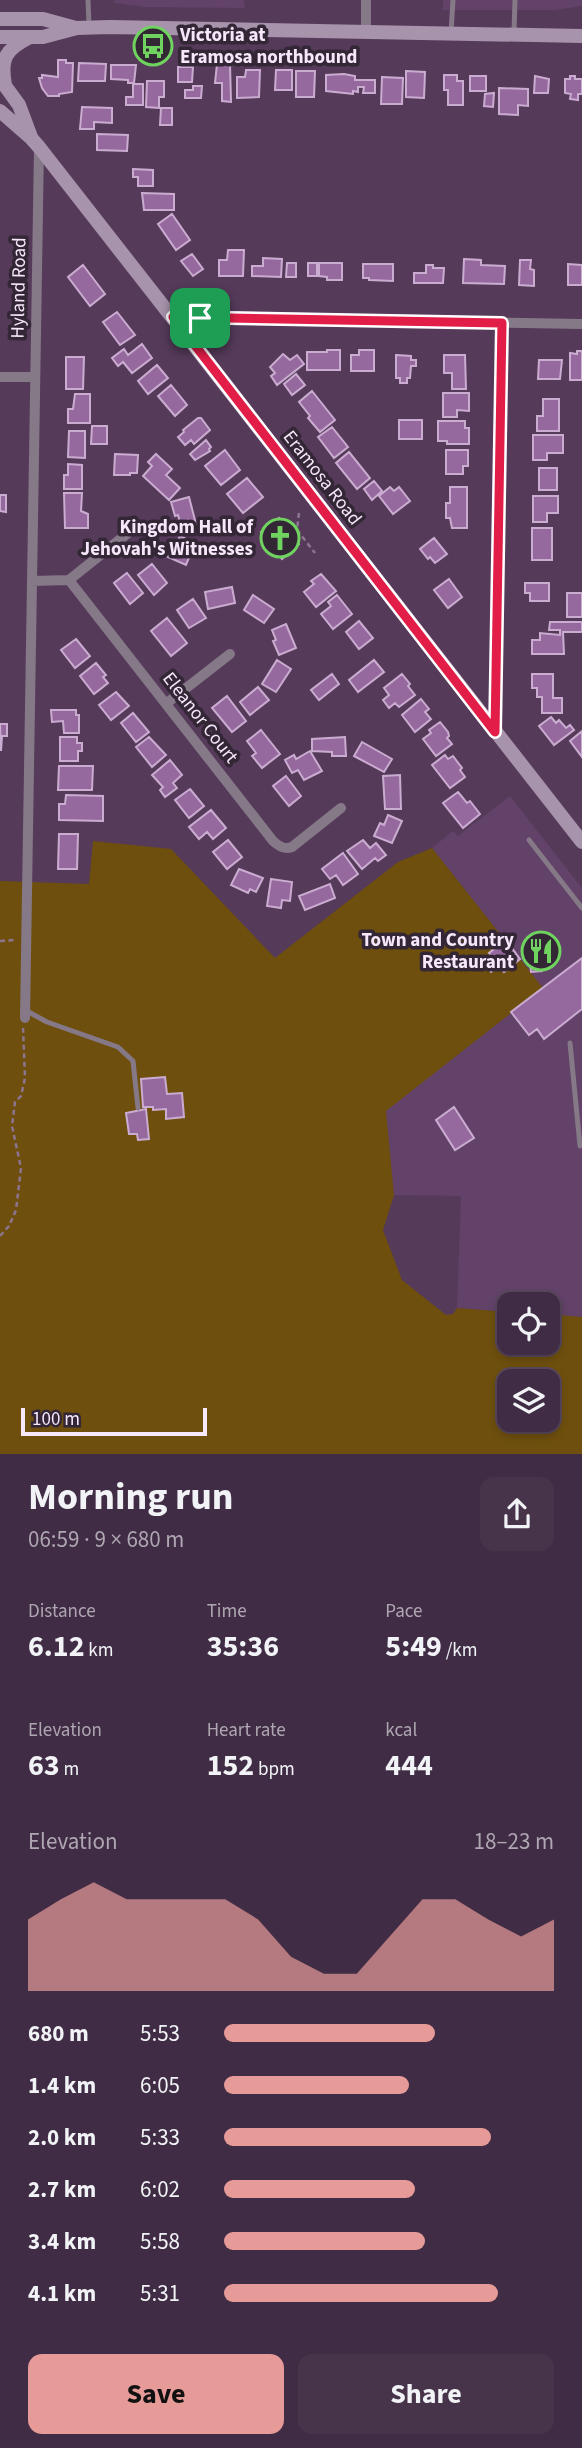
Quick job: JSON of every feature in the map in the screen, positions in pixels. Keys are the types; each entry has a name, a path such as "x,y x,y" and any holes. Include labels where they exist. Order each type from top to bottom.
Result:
{"main road":[{"path":"0,19 43,19 83,28 582,36"},
{"path":"0,37 43,37 83,28"},
{"path":"2,82 2,69 8,52 16,44 32,37"},
{"name":"Eramosa Road","path":"2,82 19,105 35,142"},
{"name":"Eramosa Road","path":"0,111 35,142 582,842"}],"street":[{"path":"366,0 366,32"},
{"name":"Hyland Road","path":"25,1014 35,142"},
{"path":"173,317 582,324"},
{"path":"495,732 502,323"},
{"path":"0,377 34,377"},
{"path":"32,580 69,580 133,529"},
{"name":"Eleanor Court","path":"69,580 280,847 292,847 341,808"},
{"path":"167,703 230,654"}],"lane":[{"path":"83,28 88,0"},
{"path":"451,33 453,0"},
{"path":"514,35 515,0"},
{"path":"529,840 582,908"},
{"path":"25,1014 118,1047 128,1054 133,1061 138,1108"},
{"path":"570,1043 580,1146"}],"path":[{"path":"299,513 297,530 315,553"},
{"path":"0,941 25,939"},
{"path":"0,1236 9,1226 16,1210 21,1168 12,1126 15,1102 21,1096 25,1078 22,1033 25,1014"}],"shaded area":[{"path":"115,0 244,0 245,8 145,7 115,3"},
{"path":"443,0 582,0 582,6 555,10 443,10"},
{"path":"510,796 582,888 582,1317 560,1315 560,1292 497,1292 497,1311 457,1308 461,1196 394,1195 385,1111 543,988 432,848 453,831 458,836"},
{"path":"93,841 171,849 275,958 398,862 432,848 543,988 386,1111 394,1195 383,1230 402,1280 446,1315 453,1314 457,1308 497,1311 497,1355 560,1355 560,1315 582,1317 582,1454 0,1454 0,881 89,884"}],"building":[{"path":"58,60 73,63 72,92 48,96 39,78 42,78 42,75 58,77"},
{"path":"79,63 106,64 105,81 78,81"},
{"path":"217,64 230,64 231,102 222,101 222,83 215,83"},
{"path":"111,65 136,65 134,83 111,79"},
{"path":"178,67 193,67 192,82 178,82"},
{"path":"246,70 260,70 259,97 237,98 237,77 245,77"},
{"path":"276,70 292,70 292,90 275,90"},
{"path":"296,71 315,71 314,97 296,97"},
{"path":"406,71 425,72 424,98 406,97"},
{"path":"326,75 355,76 355,80 375,80 375,93 363,93 364,87 358,87 358,92 353,91 353,94 326,91"},
{"path":"444,75 457,75 457,81 463,81 463,105 448,105"},
{"path":"470,76 486,76 486,91 470,91"},
{"path":"535,76 549,79 548,93 534,93"},
{"path":"570,76 582,79 582,94 578,94 578,100 570,99 571,94 565,93 565,79 570,79"},
{"path":"382,77 403,78 402,104 381,104"},
{"path":"147,81 164,81 164,97 159,97 159,108 146,107"},
{"path":"133,84 143,84 143,105 126,105 126,97 133,97"},
{"path":"193,86 202,86 201,98 185,98 185,90 193,90"},
{"path":"499,88 528,89 528,106 518,105 518,115 499,114"},
{"path":"494,93 493,107 484,106 485,94"},
{"path":"82,107 112,108 112,123 94,122 94,129 80,129"},
{"path":"161,108 172,108 172,125 160,125"},
{"path":"97,134 128,135 127,151 97,150"},
{"path":"133,169 153,170 153,186 138,186 138,177 133,177"},
{"path":"142,193 174,194 174,210 144,210"},
{"path":"172,214 190,240 176,250 158,224"},
{"path":"228,250 244,250 243,276 219,276 219,260 227,260"},
{"path":"192,254 203,269 193,276 181,261"},
{"path":"263,258 282,259 281,277 252,276 252,266 263,266"},
{"path":"464,259 481,260 481,265 505,266 504,284 463,283"},
{"path":"520,260 531,260 534,286 519,285"},
{"path":"287,263 296,263 296,277 286,277"},
{"path":"308,263 317,263 317,276 308,276"},
{"path":"319,263 342,263 342,280 327,280 327,277 319,276"},
{"path":"363,264 393,264 393,281 363,278"},
{"path":"568,264 582,265 582,285 568,285"},
{"path":"83,265 105,294 90,306 68,277"},
{"path":"426,265 444,268 443,283 414,283 414,273 426,273"},
{"path":"117,312 135,335 120,345 103,322"},
{"path":"142,344 152,358 132,373 123,362 118,366 112,358 124,349 128,355"},
{"path":"340,350 340,370 307,370 307,352"},
{"path":"359,350 374,350 374,371 351,371 351,355 359,355"},
{"path":"577,351 582,351 582,380 570,380 570,353 577,354"},
{"path":"283,354 290,360 297,355 304,364 277,385 271,376 275,373 270,367"},
{"path":"396,355 411,356 411,360 416,360 416,366 411,366 407,383 400,383 400,378 396,378"},
{"path":"444,355 465,355 466,389 452,389 452,373 444,373"},
{"path":"66,357 84,357 83,389 66,389"},
{"path":"539,360 562,360 560,379 538,379"},
{"path":"157,365 168,378 148,394 138,381"},
{"path":"296,374 305,385 292,395 284,384"},
{"path":"171,385 187,405 175,416 158,396"},
{"path":"312,391 335,420 320,432 299,402"},
{"path":"443,393 469,393 469,411 457,410 457,417 443,417"},
{"path":"75,394 90,394 90,423 68,423 68,409 73,409"},
{"path":"543,399 559,399 559,431 537,431 537,416 543,416"},
{"path":"201,418 210,430 194,444 191,440 185,445 178,437"},
{"path":"399,420 422,420 422,439 399,439"},
{"path":"438,421 465,421 465,428 469,428 469,444 447,444 447,441 438,441"},
{"path":"92,426 107,426 107,444 91,444"},
{"path":"332,427 348,447 334,458 318,437"},
{"path":"69,431 85,431 85,458 68,457"},
{"path":"533,435 563,435 563,453 547,453 547,460 533,460"},
{"path":"206,440 211,447 210,451 195,460 190,454"},
{"path":"225,450 240,470 221,485 205,466"},
{"path":"446,450 468,450 468,466 463,466 463,474 446,474"},
{"path":"349,452 370,478 357,489 336,463"},
{"path":"115,454 138,455 137,473 114,475"},
{"path":"156,454 172,469 166,475 180,488 169,500 143,476 152,466 148,462"},
{"path":"68,464 82,465 82,489 64,489 64,475 68,475"},
{"path":"539,468 557,468 557,490 539,490"},
{"path":"247,478 263,497 243,513 227,494"},
{"path":"374,481 382,491 372,500 364,489"},
{"path":"390,487 394,491 399,487 410,501 393,514 379,496"},
{"path":"450,487 467,487 467,528 452,528 450,518 446,518"},
{"path":"64,493 82,493 81,511 88,514 88,528 65,528"},
{"path":"0,495 6,495 6,512 0,511"},
{"path":"533,496 558,496 558,513 547,513 547,522 533,522"},
{"path":"189,497 197,528 186,531 184,525 181,526 178,515 175,516 171,502"},
{"name":"Kingdom Hall of Jehovah's Witnesses","path":"279,518 299,544 282,559 261,532"},
{"path":"532,528 552,528 552,560 532,560"},
{"path":"180,536 195,543 186,565 168,557"},
{"path":"434,538 447,554 435,563 420,549"},
{"path":"152,564 167,583 154,595 138,575"},
{"path":"127,573 143,593 130,604 114,583"},
{"path":"321,574 336,591 316,607 304,592 314,584 311,581"},
{"path":"449,579 462,597 448,608 434,590"},
{"path":"525,583 549,583 549,601 530,601 530,593 525,593"},
{"path":"232,587 235,603 208,609 205,592"},
{"path":"567,593 582,593 582,617 567,617"},
{"path":"253,595 274,609 264,623 244,610"},
{"path":"337,595 352,614 333,629 321,614 331,606 328,602"},
{"path":"193,599 206,618 189,628 177,610"},
{"path":"167,618 187,643 171,656 151,631"},
{"path":"359,621 373,638 359,649 346,632"},
{"path":"550,622 582,622 582,632 563,632 564,654 532,654 532,640 540,640 540,633 560,635 560,630 549,630"},
{"path":"286,624 296,648 279,655 272,630"},
{"path":"76,639 90,656 75,668 61,650"},
{"path":"277,660 291,669 276,692 262,684"},
{"path":"374,660 384,672 358,692 349,680"},
{"path":"96,663 106,675 103,677 108,683 94,694 80,676"},
{"path":"332,674 339,684 319,700 311,690"},
{"path":"402,674 415,695 399,707 395,703 389,708 383,700 389,695 384,688"},
{"path":"532,674 553,674 553,698 562,698 562,713 542,713 542,697 537,697 537,688 532,688"},
{"path":"258,687 269,700 250,715 240,702"},
{"path":"116,692 129,706 111,720 99,705"},
{"path":"227,696 246,721 232,732 212,708"},
{"path":"421,699 429,709 425,712 431,719 415,732 402,715"},
{"path":"51,710 76,710 76,715 79,715 79,733 64,733 63,721 52,722"},
{"path":"133,713 149,732 136,742 121,723"},
{"path":"551,717 556,723 559,720 566,728 570,725 574,730 554,745 539,726"},
{"path":"440,722 448,732 447,738 452,744 436,756 423,739 431,733 429,730"},
{"path":"0,724 7,724 7,736 2,736 1,751"},
{"path":"261,730 280,754 262,768 252,756 256,753 247,741"},
{"path":"582,731 582,757 570,741"},
{"path":"60,737 77,737 77,743 82,743 82,751 78,751 78,761 60,761"},
{"path":"149,737 166,755 152,767 136,747"},
{"path":"345,737 346,756 312,751 312,739"},
{"path":"362,742 392,759 384,772 354,756"},
{"path":"310,751 322,771 304,780 298,770 292,773 285,760 294,755 296,759"},
{"path":"445,755 448,759 453,756 465,777 450,788 432,765"},
{"path":"170,760 182,775 173,783 177,788 165,797 160,790 163,787 152,775"},
{"path":"59,766 93,766 92,790 58,790"},
{"path":"400,775 401,809 385,809 383,776"},
{"path":"286,776 301,796 289,806 273,786"},
{"path":"190,789 204,806 189,818 175,800"},
{"path":"458,792 467,803 470,801 480,814 463,828 443,803"},
{"path":"66,795 103,796 103,821 59,820 59,804 65,804"},
{"path":"211,810 226,828 213,839 207,832 199,839 189,827"},
{"path":"388,815 402,821 392,843 374,836 380,823 384,825"},
{"path":"59,834 78,834 77,869 58,869"},
{"path":"228,840 242,857 227,869 213,852"},
{"path":"363,840 370,848 376,843 386,855 378,861 375,858 362,869 347,851"},
{"path":"343,853 358,874 343,885 336,875 330,879 322,869"},
{"path":"239,869 263,878 256,892 250,889 248,893 231,885"},
{"path":"271,879 292,882 290,901 282,900 281,908 267,906"},
{"path":"330,884 335,898 305,910 299,896"},
{"name":"Town and Country Restaurant","path":"554,939 555,961 541,962 542,971 531,972 528,940"},
{"path":"506,940 520,959 504,972 499,966 491,972 486,966 494,959 489,953"},
{"path":"582,958 582,1009 544,1039 537,1029 529,1035 511,1012"},
{"path":"165,1077 167,1094 182,1093 184,1117 166,1119 166,1109 153,1110 153,1107 143,1107 141,1079"},
{"path":"454,1107 474,1138 455,1150 436,1120"},
{"path":"146,1109 149,1139 138,1140 137,1134 129,1134 126,1113"}],"place":[{"name":"Victoria at Eramosa northbound","path":"153,46"},
{"name":"Kingdom Hall of Jehovah's Witnesses","path":"280,538"},
{"name":"Town and Country Restaurant","path":"541,951"}],"route":[{"path":"173,317 200,318 502,323 495,732 173,317"}]}
